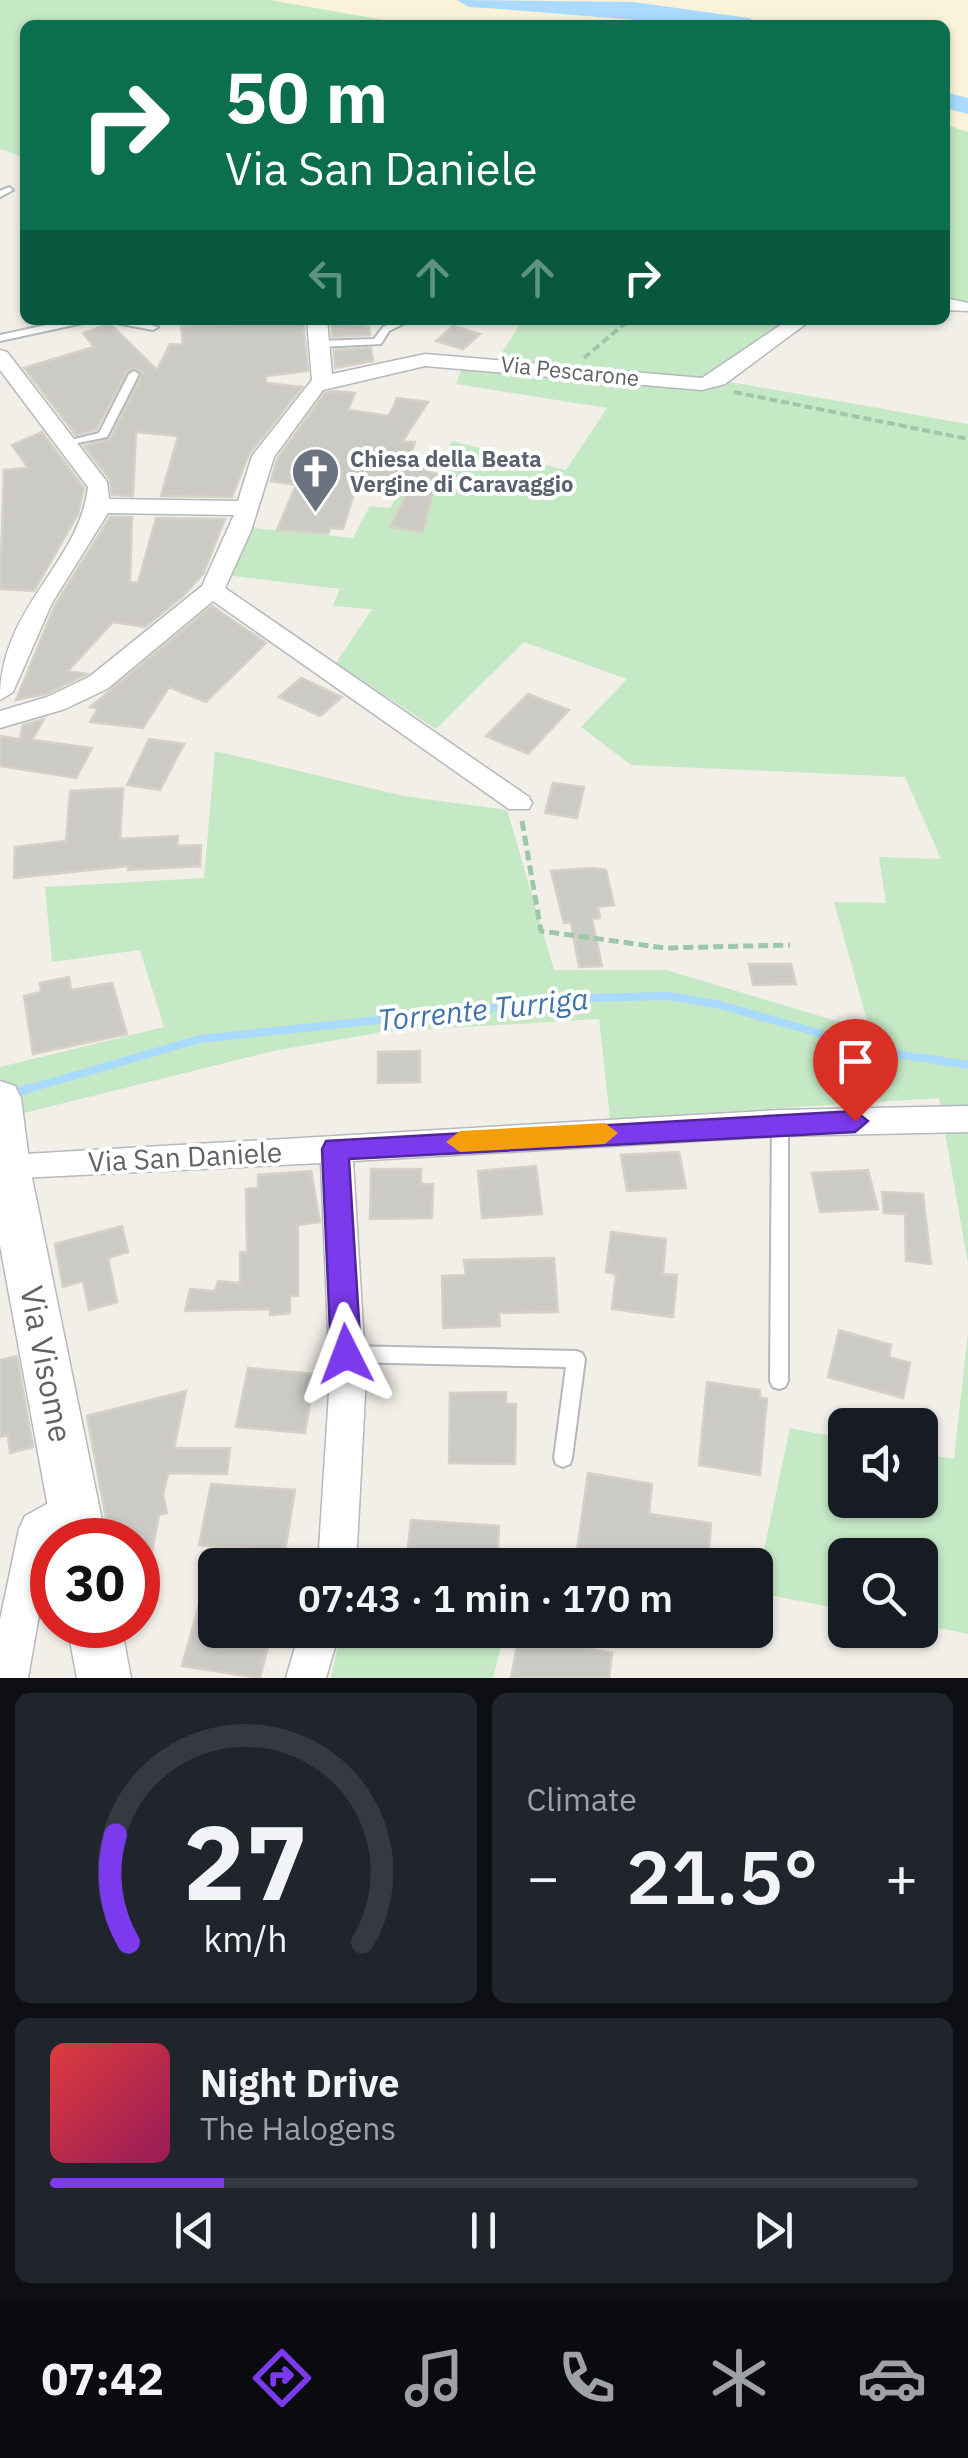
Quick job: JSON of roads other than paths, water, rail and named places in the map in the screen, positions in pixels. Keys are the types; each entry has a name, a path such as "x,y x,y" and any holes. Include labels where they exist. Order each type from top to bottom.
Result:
{"street":[{"path":"0,720 56,703 98,683 212,590 240,531 267,450 316,386 323,384 315,325"},
{"name":"Via Pescarone","path":"323,384 425,360 702,384 718,380 793,325"},
{"path":"0,356 99,487 96,515 40,603 0,692"},
{"path":"96,506 248,503"},
{"path":"212,590 519,803"},
{"name":"Via San Daniele","path":"4,1132 336,1149 780,1123 968,1118"},
{"name":"Via Visome","path":"4,1132 76,1518"},
{"path":"336,1149 346,1354 338,1548"},
{"path":"8,1678 30,1569"},
{"path":"98,1648 104,1678"},
{"path":"306,1678 315,1648"}],"lane":[{"path":"0,338 60,325"},
{"path":"142,325 153,327"},
{"path":"320,344 377,342 386,329 395,325"},
{"path":"66,444 102,435 134,374"},
{"path":"779,1381 780,1123"},
{"path":"346,1354 576,1359 563,1458"}],"waterway":[{"path":"469,0 633,9 713,20"},
{"path":"950,101 968,106"},
{"name":"Torrente Turriga","path":"18,1092 200,1039 587,998 669,996 720,1005 885,1052 968,1065"},
{"name":"Torrente Turriga","path":"0,1097 27,1089"}],"place":[{"name":"Chiesa della Beata Vergine di Caravaggio","path":"315,514"}]}
